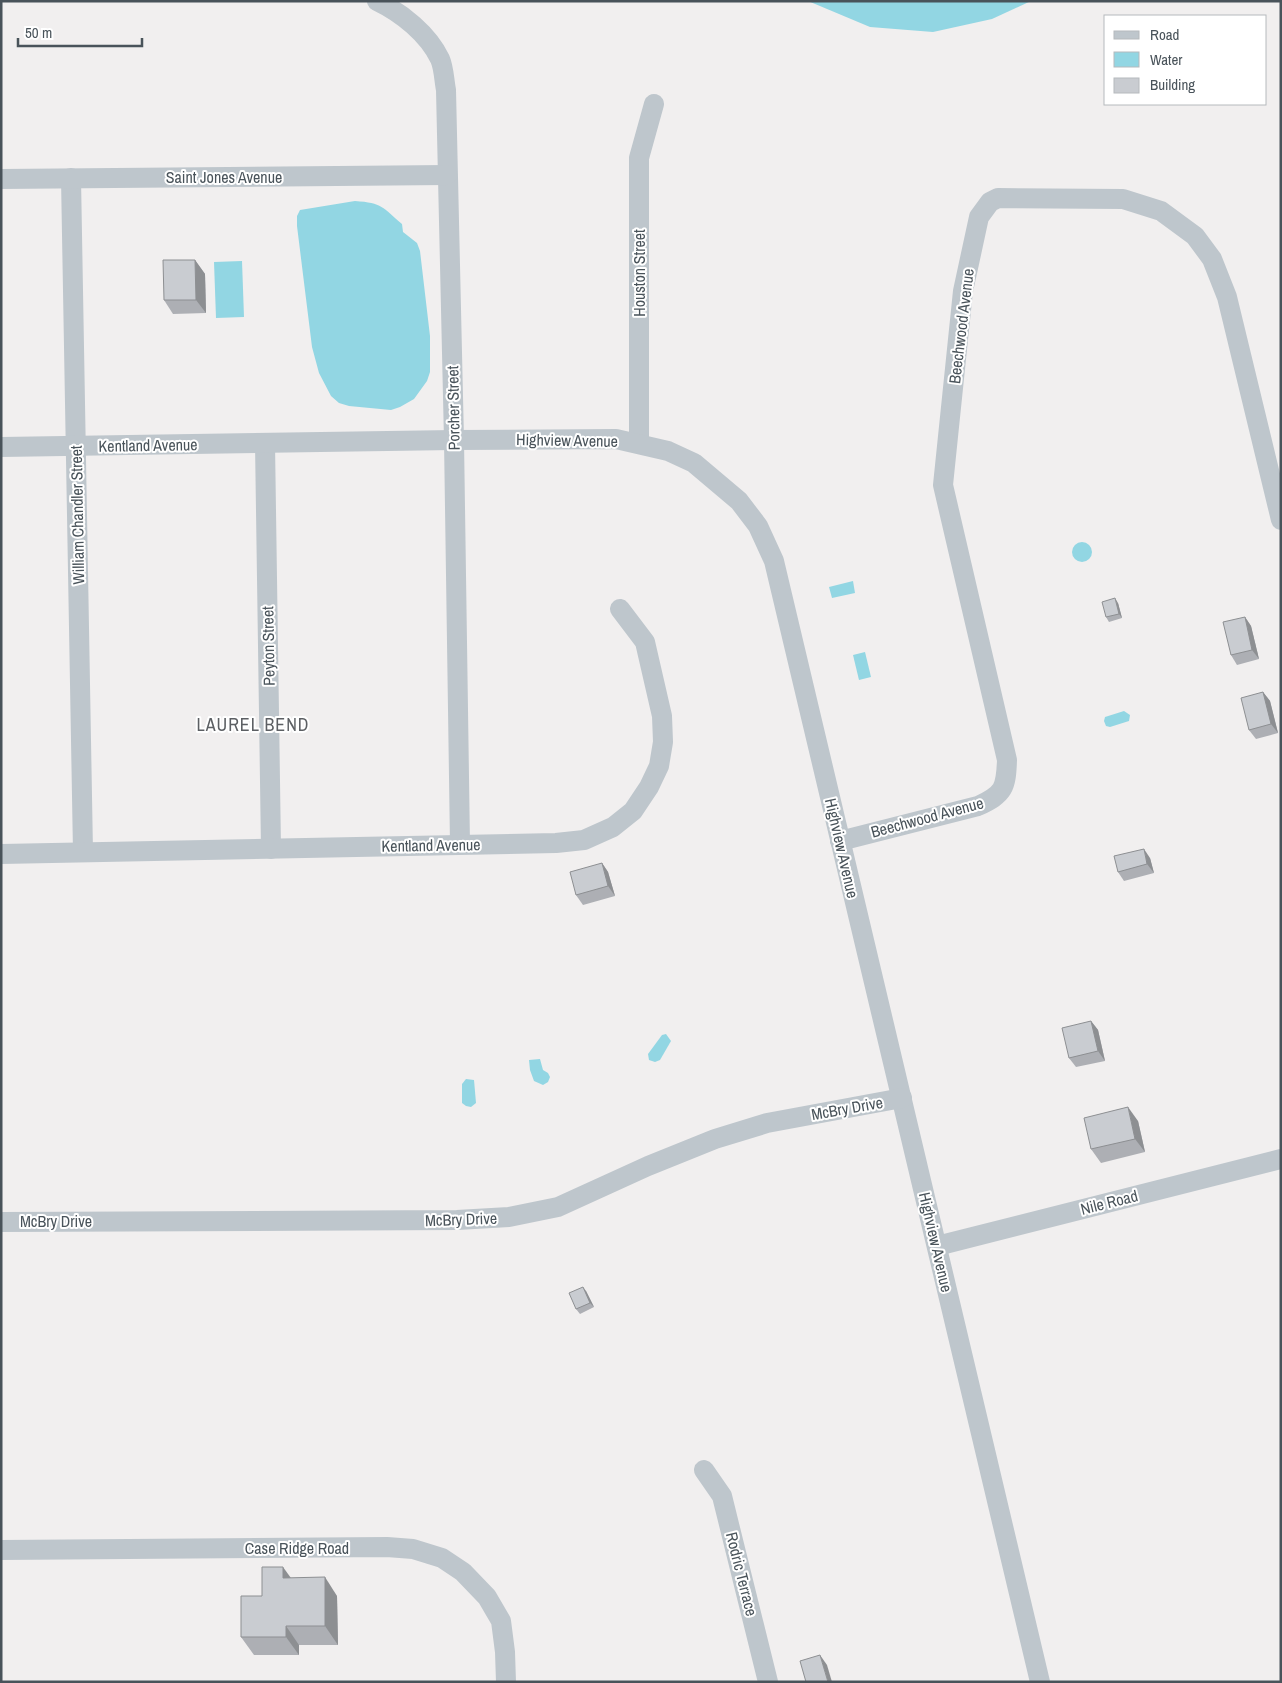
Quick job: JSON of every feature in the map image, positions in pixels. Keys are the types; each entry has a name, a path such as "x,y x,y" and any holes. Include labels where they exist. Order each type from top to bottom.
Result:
{"street":[{"name":"Porcher Street","path":"377,1 400,14 429,42 441,60 446,90 454,440 460,844"},
{"name":"Houston Street","path":"639,444 639,158 654,104"},
{"name":"Saint Jones Avenue","path":"1,178 447,175"},
{"name":"William Chandler Street","path":"70,178 83,852"},
{"name":"Beechwood Avenue","path":"840,841 978,806 995,798 1006,782 1006,760 943,485 963,291 979,218 990,202 998,198 1123,199 1161,211 1195,236 1212,259 1227,297 1281,520"},
{"name":"Highview Avenue","path":"265,443 616,439 668,452 694,462 739,501 758,526 774,561 1040,1682"},
{"name":"Kentland Avenue","path":"1,448 265,443"},
{"name":"Peyton Street","path":"265,443 271,848"},
{"name":"Kentland Avenue","path":"1,854 460,844 556,844 584,840 613,827 633,811 659,766 663,742 662,716 645,642 620,609"},
{"name":"McBry Drive","path":"1,1222 447,1220 509,1217 558,1207 648,1166 715,1139 759,1125 902,1098"},
{"name":"Nile Road","path":"937,1246 1281,1158"},
{"name":"Rodric Terrace","path":"704,1470 722,1496 768,1682"},
{"name":"Case Ridge Road","path":"1,1550 377,1547 412,1549 442,1558 463,1572 487,1597 501,1621 506,1682"}],"water":[{"path":"808,1 1031,1 992,19 933,32 870,27"},
{"path":"355,201 371,203 386,210 402,224 403,232 417,243 420,251 430,336 430,372 427,381 414,399 391,410 349,406 339,403 331,396 319,373 312,347 297,216 300,210"},
{"path":"242,261 244,317 216,318 214,262"},
{"path":"1082,542 1089,545 1092,552 1089,559 1082,562 1075,559 1072,552 1075,545"},
{"path":"853,581 855,593 832,598 829,587"},
{"path":"865,652 871,677 859,680 853,655"},
{"path":"1124,711 1130,715 1129,721 1110,727 1106,726 1105,717"},
{"path":"666,1034 671,1041 660,1060 655,1062 649,1060 648,1054 662,1035"},
{"path":"540,1059 543,1070 550,1077 548,1082 543,1085 534,1081 530,1070 529,1060"},
{"path":"466,1079 474,1080 476,1103 471,1107 462,1103 462,1084"}],"building":[{"path":"163,260 195,260 196,300 164,300"},
{"path":"1115,598 1119,614 1106,617 1102,602"},
{"path":"1245,617 1252,650 1231,655 1223,622"},
{"path":"1263,692 1271,724 1249,730 1241,698"},
{"path":"1144,849 1147,864 1118,872 1114,856"},
{"path":"602,863 608,886 576,895 570,872"},
{"path":"1091,1021 1098,1051 1069,1058 1062,1028"},
{"path":"1128,1107 1135,1139 1091,1149 1084,1118"},
{"path":"583,1287 590,1303 576,1309 569,1293"},
{"path":"262,1567 283,1567 283,1578 325,1577 325,1626 286,1626 286,1637 241,1637 241,1596 262,1596"},
{"path":"820,1655 828,1682 806,1682 800,1661"}],"district":[{"name":"LAUREL BEND","path":"253,724"}]}
